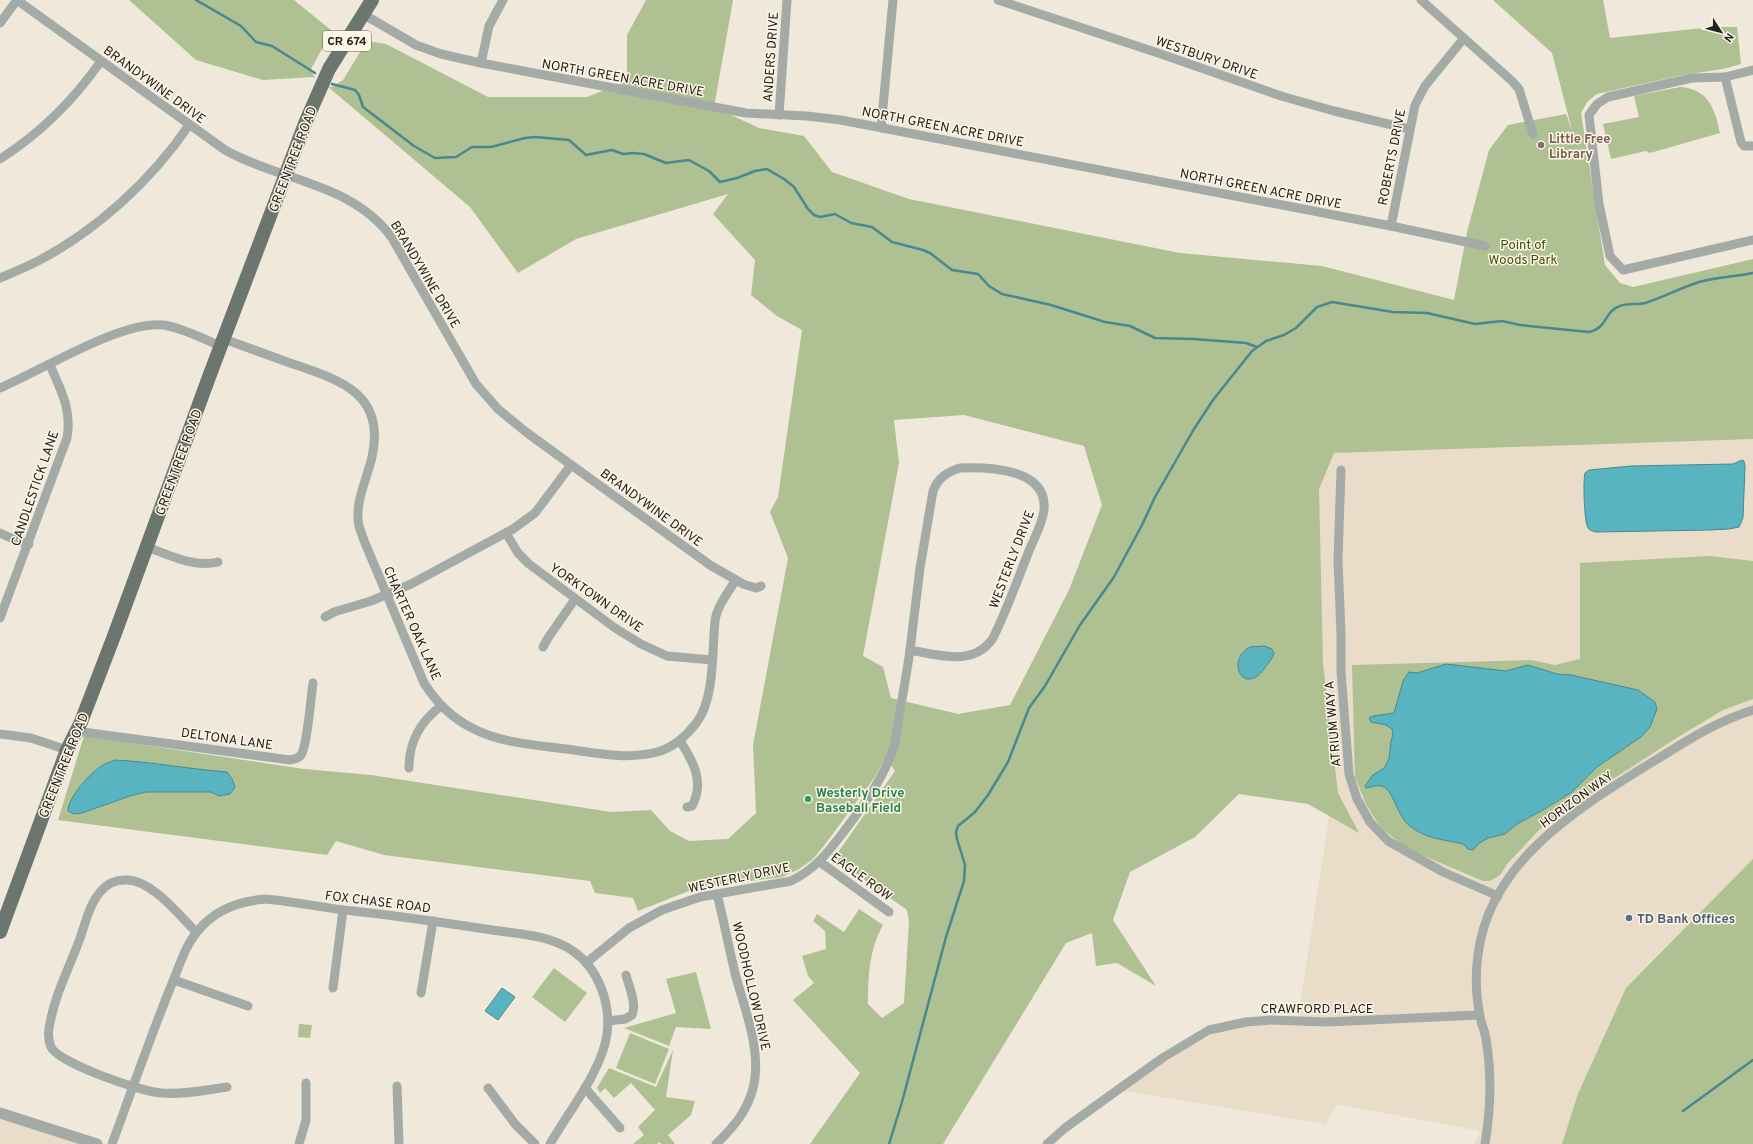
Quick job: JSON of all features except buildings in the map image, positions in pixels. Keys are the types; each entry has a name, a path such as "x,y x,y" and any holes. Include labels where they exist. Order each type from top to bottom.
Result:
{"main road":[{"name":"GREENTREE ROAD","path":"0,932 67,750 75,731 81,722 306,121 329,69 372,0"}],"street":[{"path":"0,23 17,0"},
{"name":"BRANDYWINE DRIVE","path":"17,0 189,125 234,155 349,200 365,210 380,222 398,246 435,315 482,392 516,424 701,559 735,581 750,587 761,586"},
{"path":"481,64 489,26 503,0"},
{"name":"ANDERS DRIVE","path":"779,115 787,0"},
{"path":"881,128 893,0"},
{"name":"WESTBURY DRIVE","path":"998,0 1161,54 1280,96 1334,111 1410,129"},
{"path":"1421,0 1512,80 1519,89 1533,134"},
{"name":"NORTH GREEN ACRE DRIVE","path":"363,14 416,45 441,54 481,64 746,113 807,116 841,120 1391,226 1485,246"},
{"name":"ROBERTS DRIVE","path":"1391,226 1415,105 1425,86 1464,38"},
{"path":"0,159 57,114 80,90 101,60"},
{"path":"1753,70 1725,77 1692,78 1608,97 1591,109 1589,115 1599,204 1610,256 1623,270 1753,240"},
{"path":"1725,77 1741,142 1744,146 1753,146"},
{"path":"0,278 36,262 57,250 78,237 106,216 162,160 189,125"},
{"name":"CHARTER OAK LANE","path":"0,388 84,348 120,333 153,325 174,328 223,342 331,378 349,387 364,402 374,421 375,439 372,459 359,507 359,526 419,674 430,693 441,706 462,722 479,732 500,739 609,755 638,755 665,750 680,741 698,721 706,702 718,613 722,602 735,581"},
{"name":"CANDLESTICK LANE","path":"0,618 29,544 67,438 69,428 68,408 50,365"},
{"path":"325,617 334,612 386,595 434,572 506,533 535,513 571,465"},
{"name":"WESTERLY DRIVE","path":"586,963 616,938 639,922 675,906 717,894 779,885 803,876 820,862 831,850 876,785 888,761 896,735 910,650 920,568 931,499 935,484 946,473 960,468 1002,471 1018,474 1030,479 1040,491 1044,503 1044,512 998,628 989,645 979,653 967,657 910,650"},
{"name":"ATRIUM WAY A","path":"1341,470 1338,572 1341,672 1349,774 1357,799 1370,822 1388,841 1442,872 1498,896"},
{"path":"0,533 18,542 29,544"},
{"name":"YORKTOWN DRIVE","path":"506,533 518,553 528,564 623,634 667,656 712,660"},
{"path":"147,547 194,563 211,564 218,562"},
{"path":"543,647 575,599"},
{"name":"DELTONA LANE","path":"75,731 290,760 296,759 300,756 304,744 313,683"},
{"path":"409,768 409,757 419,727 441,706"},
{"name":"HORIZON WAY","path":"1485,1144 1490,1109 1491,1079 1486,1037 1479,1015 1476,983 1478,955 1488,913 1498,896 1515,870 1529,853 1553,829 1575,813 1718,722 1753,710"},
{"path":"0,734 40,740 67,750"},
{"path":"680,741 694,764 697,777 697,796 692,806 687,807"},
{"name":"EAGLE ROW","path":"820,862 889,912"},
{"path":"196,932 157,894 142,884 134,881 120,880 106,886 100,892 92,907 56,1000 50,1024 50,1040 55,1053 65,1060 133,1087 155,1093 168,1094 227,1087"},
{"name":"WOODHOLLOW DRIVE","path":"716,1144 733,1127 744,1112 756,1075 753,1043 717,894"},
{"name":"FOX CHASE ROAD","path":"112,1144 189,943 196,932 220,912 231,906 254,900 278,900 433,921 542,938 564,946 573,952 586,963 601,987 608,1020 605,1046 596,1069 550,1144"},
{"path":"333,988 343,910"},
{"path":"421,993 433,921"},
{"path":"608,1020 625,1019 632,1015 634,1011 633,1000 626,975"},
{"path":"174,980 248,1006"},
{"name":"CRAWFORD PLACE","path":"1047,1144 1065,1128 1164,1057 1209,1030 1246,1022 1271,1020 1326,1022 1479,1015"},
{"path":"299,1144 306,1120 306,1083"},
{"path":"397,1086 399,1144"},
{"path":"488,1088 515,1124 535,1144"},
{"path":"585,1088 620,1128"},
{"path":"0,1113 97,1144"}],"shaded area":[{"path":"1753,323 1753,1144 1475,1144 1480,1131 1337,1104 1326,1124 1123,1091 1184,1050 1213,1034 1246,1025 1297,1024 1332,798 1272,459"},
{"path":"0,1113 97,1144 0,1144"}],"green space":[{"path":"129,0 294,0 332,31 311,69 315,79 313,77 263,80 196,60"},
{"name":"Point of Woods Park","path":"646,0 733,0 714,107 759,128 804,136 832,172 909,199 1180,253 1322,266 1454,300 1467,232 1489,150 1508,125 1566,114 1572,130 1552,53 1493,0 1603,0 1610,38 1712,27 1737,27 1741,64 1723,69 1683,75 1597,94 1587,102 1581,113 1605,265 1620,283 1633,287 1753,259 1753,439 1334,453 1319,489 1323,664 1338,793 1359,833 1308,804 1239,794 1195,837 1130,872 1113,920 1156,986 1117,963 1096,966 1092,933 1066,943 943,1144 810,1144 860,1073 793,1000 814,983 808,976 802,956 826,949 825,931 813,921 817,914 844,932 859,909 883,925 878,934 870,964 868,1004 882,1018 904,1003 909,921 907,910 834,858 895,771 889,762 883,762 875,777 823,847 812,860 799,869 782,877 699,887 638,911 633,898 595,893 590,881 384,855 336,841 327,855 58,820 84,736 304,769 371,775 611,812 651,810 670,831 689,841 728,839 756,813 753,745 788,558 770,512 778,497 802,330 777,316 751,295 755,260 713,214 728,194 576,239 518,273 470,207 327,86 332,87 343,80 367,41 386,44 488,97 587,97 627,81 627,35","holes":["964,415 1084,446 1102,505 1069,590 1010,705 958,714 891,698 883,667 863,656 899,463 894,420"]},
{"path":"1680,87 1697,92 1709,101 1716,116 1720,133 1650,153 1646,151 1611,159 1603,124 1639,117 1634,96"},
{"path":"1709,556 1753,561 1753,699 1723,710 1678,737 1556,816 1541,828 1508,863 1500,875 1490,881 1483,881 1410,850 1381,828 1366,804 1355,777 1352,665 1531,660 1555,665 1580,659 1580,563"},
{"path":"1753,859 1753,1144 1562,1144 1578,1094 1626,988"},
{"path":"554,968 587,993 565,1022 532,997"},
{"path":"696,972 711,1029 676,1027 669,1046 624,1028 676,1013 666,979"},
{"path":"299,1024 312,1025 310,1038 298,1037"},
{"path":"630,1033 669,1049 655,1084 616,1068"},
{"path":"673,1050 666,1097 695,1101 691,1115 668,1135 675,1144 661,1144 660,1142 657,1144 633,1144 644,1135 638,1127 655,1110 631,1083 614,1098 605,1088 600,1093 597,1088 609,1068 656,1087"}],"water":[{"path":"1742,460 1744,461 1745,467 1743,518 1739,527 1710,530 1596,532 1588,528 1585,510 1584,484 1585,473 1589,470 1631,466 1733,464"},
{"path":"1264,646 1272,649 1274,653 1272,658 1258,675 1251,679 1245,678 1240,674 1238,668 1242,653 1250,647"},
{"path":"1446,664 1506,671 1528,665 1557,674 1571,675 1638,690 1655,702 1657,709 1650,727 1641,737 1597,767 1572,792 1517,824 1505,834 1488,838 1478,844 1473,850 1468,849 1463,844 1430,837 1411,827 1406,823 1390,794 1384,787 1375,786 1366,788 1365,786 1373,775 1384,768 1389,759 1393,734 1392,729 1386,725 1371,722 1369,718 1394,713 1403,681 1409,672 1417,673"},
{"path":"115,760 227,772 235,787 230,794 219,796 211,792 146,792 82,813 74,814 68,811 72,799 81,785 98,768"},
{"path":"502,988 515,997 498,1020 485,1011"}],"waterway":[{"path":"196,0 241,26 256,42 272,46 315,73"},
{"path":"332,84 355,90 359,95 363,107 414,146 435,158 456,157 472,147 491,147 525,138 535,137 569,140 586,155 612,150 623,154 644,154 666,163 689,160 709,171 720,182 737,178 755,171 767,169 794,187 808,209 814,215 820,217 835,214 851,223 872,227 892,242 930,253 952,270 978,274 989,286 1002,294 1051,305 1105,322 1130,326 1155,338 1246,343 1257,347"},
{"path":"889,1144 902,1102 946,937 964,881 965,865 957,839 956,832 958,826 975,812 988,795 1008,762 1029,708 1045,686 1080,625 1114,577 1142,525 1155,497 1194,429 1213,400 1252,351 1266,341 1284,335 1296,328 1317,307 1332,302 1393,312 1427,313 1475,324 1502,321 1520,325 1589,332 1600,327 1611,312 1620,306 1645,303 1658,299 1689,285 1703,281 1753,273"},
{"path":"1683,1111 1753,1060"}],"place":[{"name":"Little Free Library","path":"1541,145"},
{"name":"Westerly Drive Baseball Field","path":"808,799"},
{"name":"TD Bank Offices","path":"1629,918"}]}
